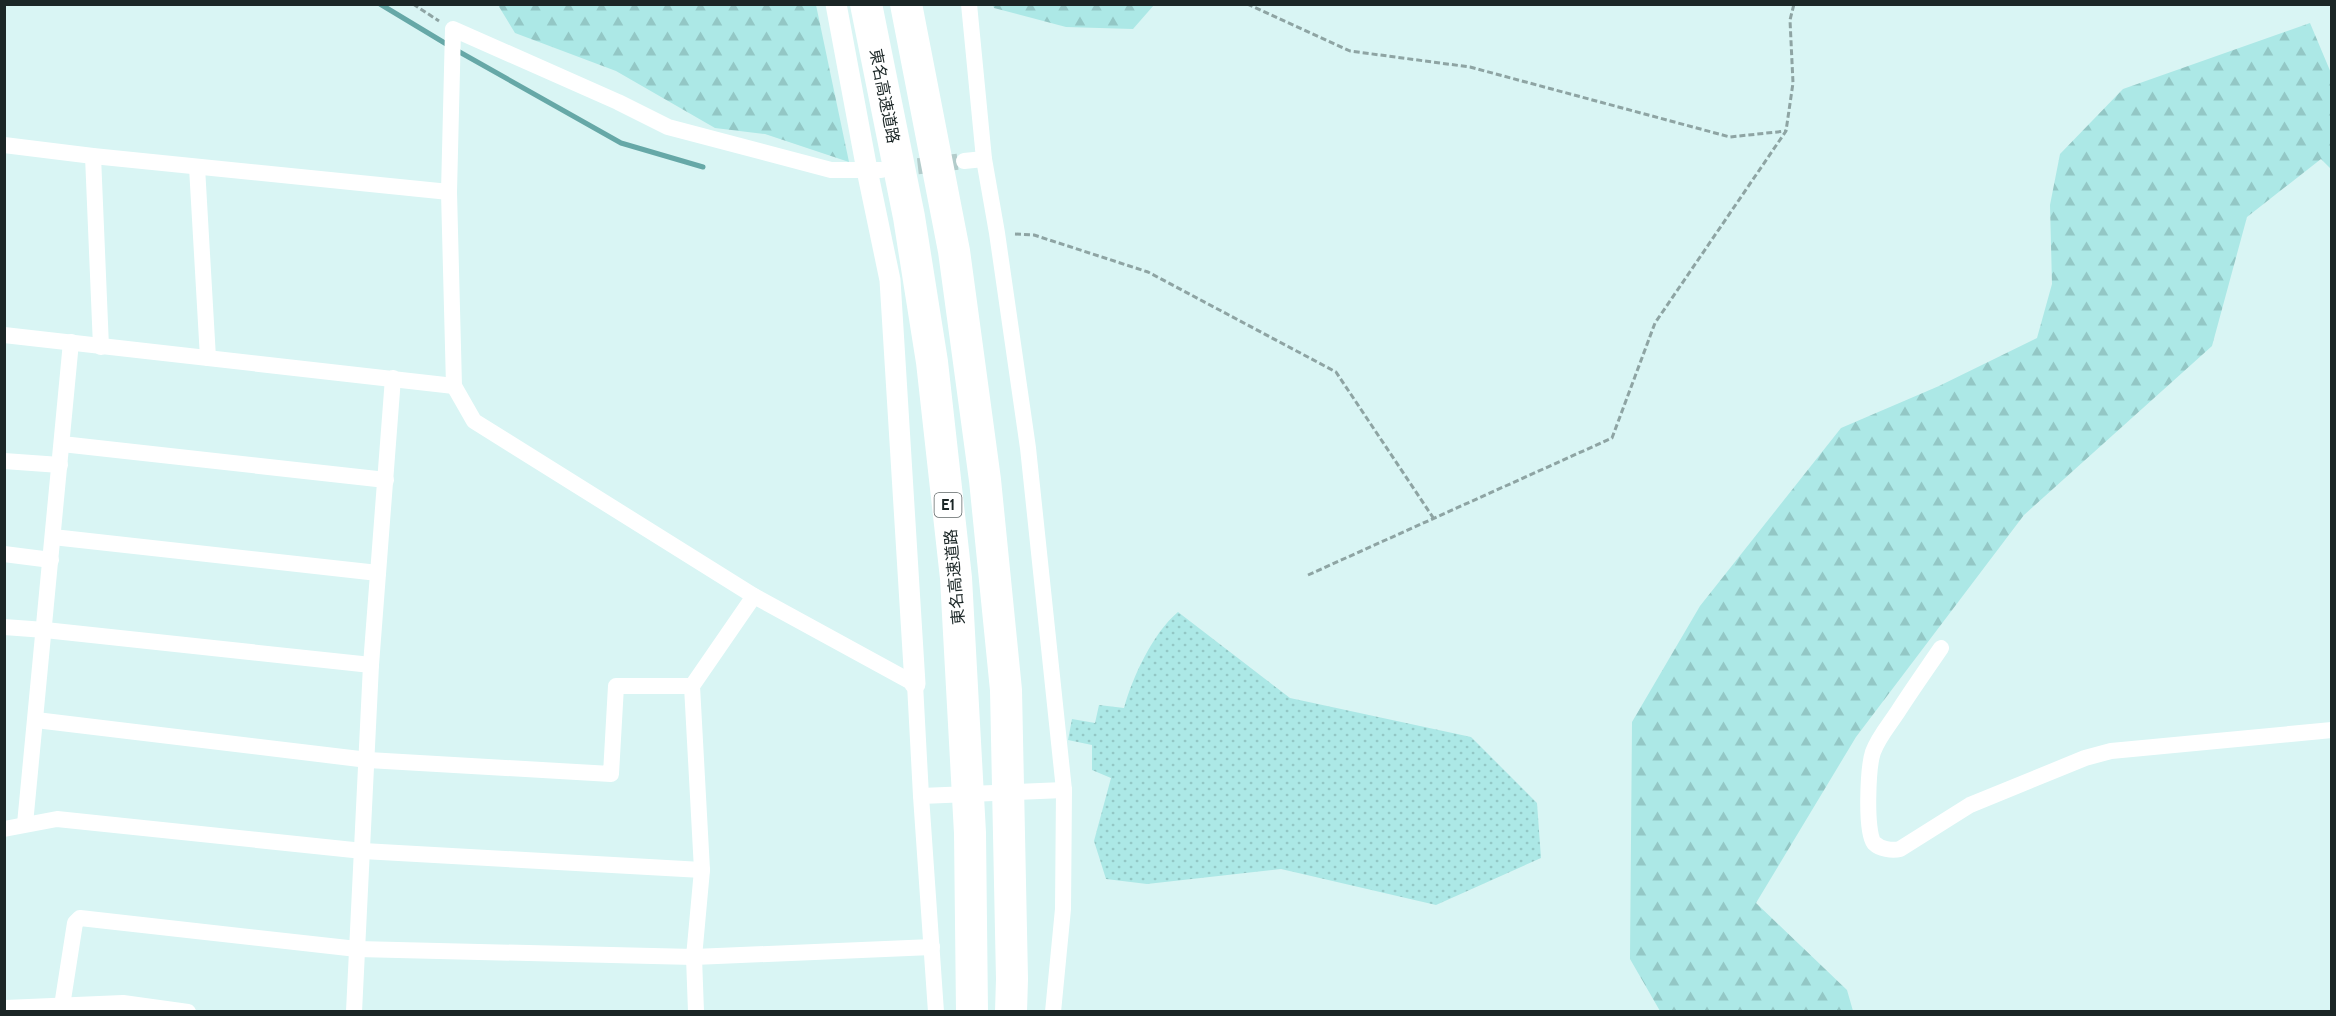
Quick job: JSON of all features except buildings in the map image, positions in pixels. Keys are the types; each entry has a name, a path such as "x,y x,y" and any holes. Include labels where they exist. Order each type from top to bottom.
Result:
{"highway":[{"name":"東名高速道路","path":"866,4 909,217 932,362 956,578 970,834 972,1011"},
{"name":"E1","path":"906,4 954,251 985,480 1006,690 1011,1011"}],"street":[{"path":"836,4 874,170 890,280 936,1011"},
{"path":"969,4 984,159 1028,448 1057,791 1063,909 1053,1011"},
{"path":"874,170 831,170 668,127 618,102 453,29 448,192 454,386 474,421 754,596 915,684"},
{"path":"4,145 448,192"},
{"path":"93,156 101,347"},
{"path":"964,161 984,159"},
{"path":"197,167 208,358"},
{"path":"4,335 454,386"},
{"path":"25,824 71,342"},
{"path":"354,1011 371,665 393,378"},
{"path":"62,444 386,480"},
{"path":"4,461 60,465"},
{"path":"54,537 378,573"},
{"path":"4,554 51,560"},
{"path":"696,1011 694,957 702,870 692,686 754,596"},
{"path":"4,627 371,665"},
{"path":"1941,648 1881,737 1873,753 1870,771 1870,832 1873,842 1880,847 1900,849 1970,805 2085,758 2103,753 2331,730"},
{"path":"36,720 368,760 611,774 616,686 692,686"},
{"path":"921,796 1057,791"},
{"path":"4,829 57,819 363,850 702,870"},
{"path":"62,1006 75,923 80,918 357,949 694,957 932,947"},
{"path":"5,1008 62,1006 188,1011"}],"path":[{"path":"413,4 453,29"},
{"path":"1247,4 1350,51 1470,67 1730,137 1786,131"},
{"path":"1308,575 1612,438 1655,323 1786,131 1793,83 1790,20 1794,4"},
{"path":"997,233 1034,235 1148,272 1336,372 1434,519"}],"green space":[{"path":"993,4 1154,5 1133,29 1066,27 994,8"},
{"path":"498,5 816,5 849,162 765,134 715,128 616,71 515,33"},
{"path":"2310,23 2331,73 2331,169 2321,159 2247,217 2212,346 2024,515 1856,737 1756,903 1847,990 1853,1011 1660,1011 1630,959 1632,722 1700,606 1841,428 1939,386 2037,338 2052,284 2050,205 2060,154 2123,89"},
{"path":"1178,612 1290,698 1471,737 1537,803 1541,858 1436,905 1281,869 1147,884 1106,879 1094,841 1111,778 1092,770 1092,745 1068,740 1072,719 1095,723 1099,705 1124,708 1133,682 1152,643"}],"waterway":[{"path":"380,4 448,45"},
{"path":"456,50 621,143 703,167"}],"tunnel":[{"path":"894,169 964,161"}]}
